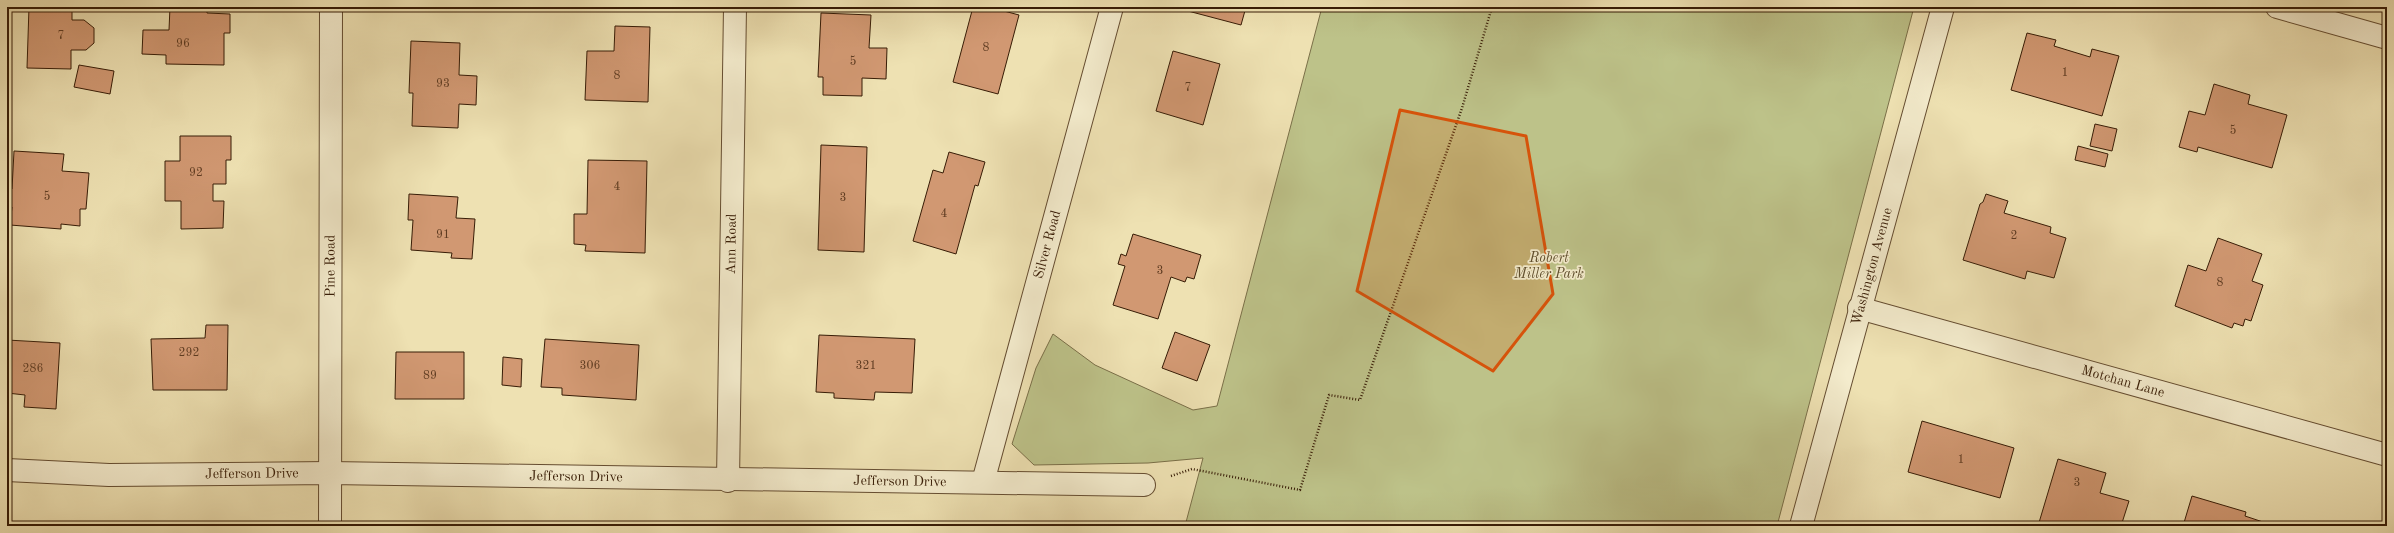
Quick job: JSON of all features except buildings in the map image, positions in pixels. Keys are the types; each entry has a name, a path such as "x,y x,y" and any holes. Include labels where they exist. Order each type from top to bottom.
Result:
{"street":[{"name":"Pine Road","path":"330,526 331,7"},
{"name":"Ann Road","path":"728,480 735,7"},
{"name":"Silver Road","path":"983,482 1112,7"},
{"name":"Washington Avenue","path":"1801,526 1859,308 1943,7"},
{"path":"2277,7 2387,38"},
{"name":"Motchan Lane","path":"1859,308 2387,456"},
{"name":"Jefferson Drive","path":"7,470 109,475 330,473 1144,485"}],"path":[{"path":"1144,485 1192,469 1300,490 1329,395 1360,400 1459,116 1492,7"}],"highlighted area":[{"path":"1400,110 1526,136 1553,294 1493,371 1357,291"}],"green space":[{"name":"Robert Miller Park","path":"1322,7 1914,7 1777,526 1185,526 1203,458 1148,463 1034,465 1012,444 1036,368 1053,334 1095,365 1193,410 1217,406"}]}
